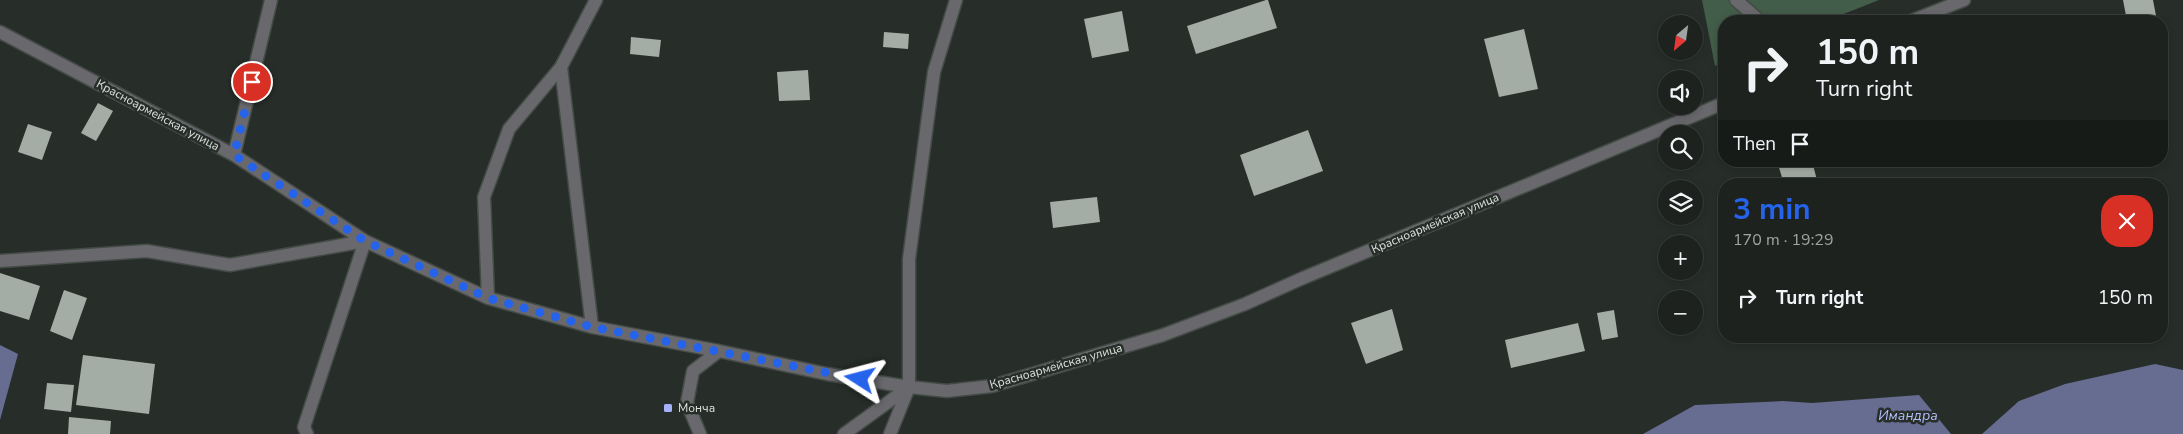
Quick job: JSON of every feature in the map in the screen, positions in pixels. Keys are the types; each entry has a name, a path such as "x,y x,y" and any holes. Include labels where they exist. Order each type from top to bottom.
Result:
{"street":[{"path":"234,155 271,0"},
{"path":"488,298 484,197 509,129 561,67 596,0"},
{"path":"890,434 909,387 909,259 934,72 956,0"},
{"path":"1736,0 1753,15"},
{"path":"1926,15 1964,0"},
{"name":"Красноармейская улица","path":"0,32 234,155 365,241 488,298 592,327 827,374 909,387 947,390 992,386 1163,335 1245,304 1718,105"},
{"path":"561,67 592,327"},
{"path":"0,261 147,251 230,265 365,241 304,427 308,434"},
{"path":"700,434 687,404 693,371 719,351"},
{"path":"844,434 909,387"}],"green space":[{"path":"1702,0 1879,0 1841,15 1718,15 1718,65 1715,66"}],"water":[{"path":"0,345 18,354 0,420"},
{"path":"2155,364 2183,370 2183,434 1982,434 2019,401 2065,384"},
{"name":"Имандра","path":"1919,395 1951,434 1643,434 1695,405 1783,401 1812,403"}],"building":[{"path":"1268,0 1277,28 1196,54 1187,26"},
{"path":"2123,0 2153,0 2156,15 2126,15"},
{"path":"1122,11 1129,51 1092,58 1084,19"},
{"path":"1524,29 1538,89 1499,97 1484,39"},
{"path":"884,32 909,34 908,49 883,47"},
{"path":"631,37 661,40 659,57 630,54"},
{"path":"808,70 810,100 779,101 777,72"},
{"path":"98,103 113,111 96,141 81,133"},
{"path":"28,124 52,132 42,160 18,152"},
{"path":"1308,130 1323,171 1254,196 1240,155"},
{"path":"1779,167 1814,167 1816,178 1782,178"},
{"path":"1097,197 1100,222 1053,228 1050,202"},
{"path":"0,273 40,286 29,320 0,311"},
{"path":"64,290 87,298 72,340 50,331"},
{"path":"1392,309 1403,350 1366,364 1351,323"},
{"path":"1614,310 1618,337 1602,340 1597,313"},
{"path":"1578,323 1585,351 1511,368 1505,340"},
{"path":"83,355 155,364 149,414 76,405"},
{"path":"47,383 74,385 71,412 44,409"},
{"path":"69,417 111,421 110,434 68,434"}],"place":[{"name":"Монча","path":"668,408"}],"route":[{"path":"252,82 234,155 365,241 488,298 592,327 860,379"}]}
